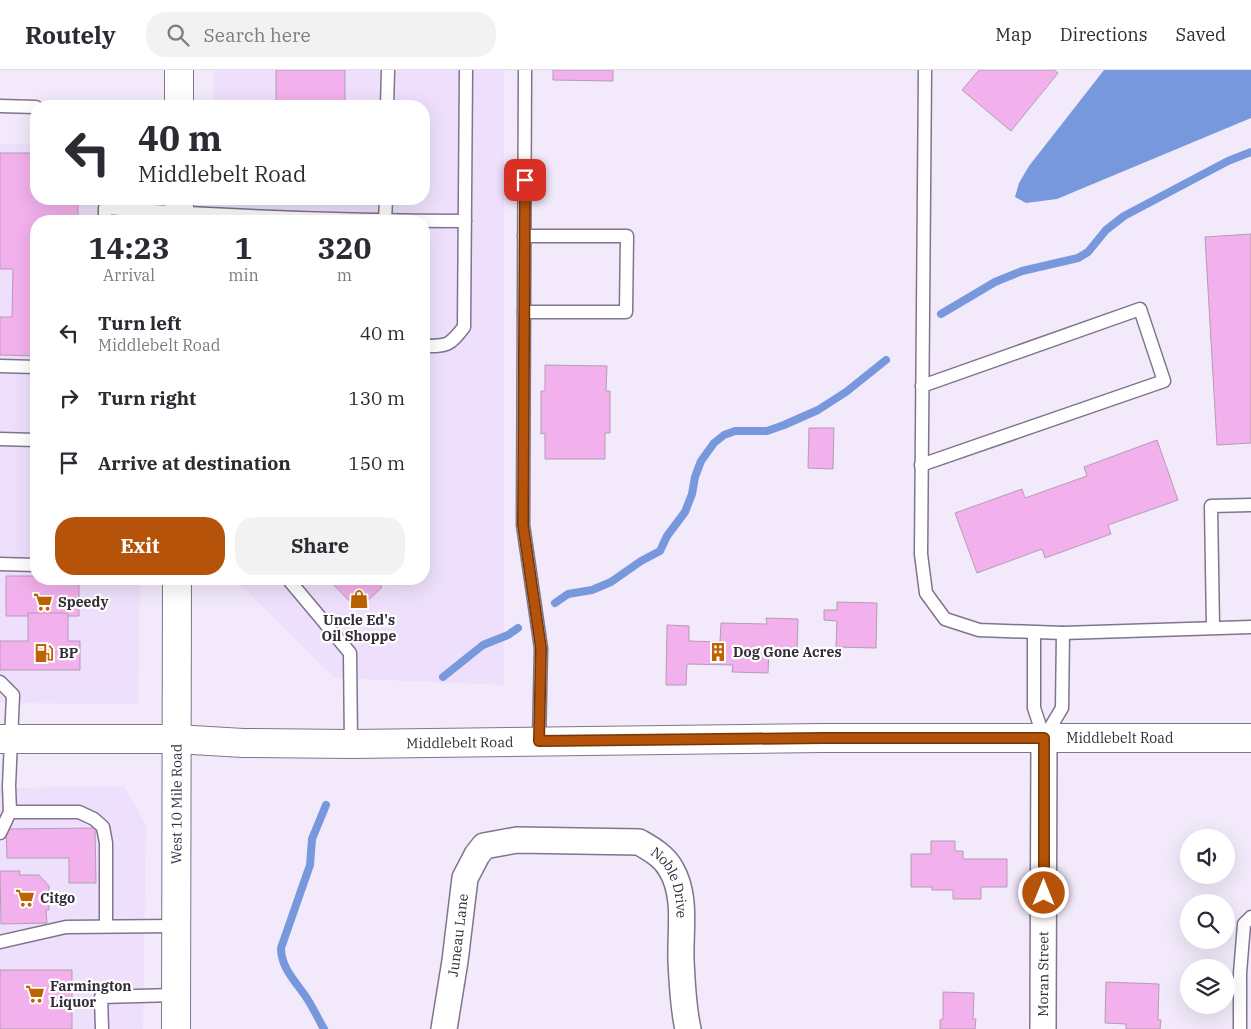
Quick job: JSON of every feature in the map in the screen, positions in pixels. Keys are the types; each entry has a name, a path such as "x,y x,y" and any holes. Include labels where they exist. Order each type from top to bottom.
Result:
{"street":[{"path":"179,100 180,70"},
{"name":"West 10 Mile Road","path":"176,585 176,1029"},
{"name":"Middlebelt Road","path":"6,739 176,739 243,743 351,744 823,738 1251,738"},
{"name":"Moran Street","path":"1043,1029 1044,738"},
{"name":"Noble Drive","path":"484,846 517,840 639,842 655,851 670,868 677,882 681,903 681,960 688,1029"},
{"name":"Juneau Lane","path":"444,1029 455,961 465,878 484,846"}],"lane":[{"path":"387,100 388,70"},
{"path":"430,346 445,346 464,327 466,70"},
{"path":"525,70 523,525 541,648 539,741"},
{"path":"925,70 921,554 926,592 945,619 979,630 1034,633 1251,627"},
{"path":"0,106 30,107"},
{"path":"105,209 261,215"},
{"path":"430,221 465,221"},
{"path":"524,236 627,236 627,245 626,312 524,312"},
{"path":"921,465 1164,381 1140,309 922,386"},
{"path":"0,366 30,367"},
{"path":"0,439 30,440"},
{"path":"1213,627 1211,506 1251,506"},
{"path":"0,564 30,565"},
{"path":"293,585 350,653 351,744"},
{"path":"1044,738 1062,708 1063,632"},
{"path":"1034,633 1034,708 1044,738"},
{"path":"0,682 13,695 6,739 10,812 0,834"},
{"path":"10,812 79,812 94,818 103,827 106,843 106,926"},
{"path":"1240,1029 1240,973 1244,924 1251,917"},
{"path":"0,942 66,927 175,926"},
{"path":"102,1029 101,997 176,995"}],"shaded area":[{"path":"214,70 504,70 504,685 335,678 240,585 430,585 430,215 215,215 215,205 430,205 430,100 214,100"},
{"path":"0,144 30,144 30,205 157,205 156,215 30,215 30,585 140,585 138,704 0,703"},
{"path":"124,786 146,825 143,1029 0,1029 0,788"}],"water":[{"path":"1104,70 1251,70 1251,118 1057,199 1026,203 1015,197 1019,183 1029,166"}],"building":[{"path":"276,70 345,70 345,100 276,100"},
{"path":"553,70 613,70 613,81 553,80"},
{"path":"979,70 1054,70 1058,73 1011,131 962,90"},
{"path":"0,153 30,153 30,205 78,205 78,215 30,215 30,356 0,355 0,317 12,317 13,269 0,269"},
{"path":"1251,234 1251,443 1217,445 1205,237"},
{"path":"545,365 607,366 606,391 610,391 610,433 605,433 605,459 545,459 545,433 541,434 541,391 545,391"},
{"path":"809,428 834,428 833,469 808,468"},
{"path":"1157,440 1178,500 1108,525 1111,534 1045,558 1042,549 977,573 955,513 1022,489 1025,498 1087,476 1084,467"},
{"path":"6,576 30,576 30,585 79,585 79,616 6,616"},
{"name":"Uncle Ed's Oil Shoppe","path":"334,585 380,585 382,587 358,610"},
{"path":"837,602 877,603 876,648 836,647 837,621 824,620 824,610 837,610"},
{"path":"28,613 68,613 68,641 80,641 80,670 0,670 0,641 28,641"},
{"name":"Dog Gone Acres","path":"766,618 798,619 797,652 769,651 768,673 732,672 733,665 687,664 686,685 666,685 667,625 689,626 689,641 720,642 721,623 767,624"},
{"path":"95,828 96,883 69,883 69,858 7,858 6,829"},
{"path":"931,841 955,841 955,851 963,851 963,859 1007,859 1007,887 981,887 981,899 953,899 953,890 911,887 911,854 931,854"},
{"name":"Citgo","path":"0,871 20,871 19,875 39,875 49,886 49,910 46,910 47,923 1,924"},
{"path":"0,970 72,970 72,1029 0,1029"},
{"path":"1106,982 1159,984 1158,1020 1161,1020 1160,1029 1126,1029 1126,1024 1105,1023"},
{"path":"943,992 974,993 973,1019 976,1019 975,1029 940,1029 940,1020 943,1019"}],"waterway":[{"path":"941,314 995,282 1022,271 1078,258 1088,252 1106,230 1124,216 1228,161 1251,152"},
{"path":"555,603 568,594 592,590 611,582 641,561 660,551 667,536 685,512 701,461 714,443 724,435 735,431 767,431 818,410 846,392 886,360"},
{"path":"443,677 483,645 508,635 518,628"},
{"path":"324,1029 310,1002 286,967 281,948 310,865 312,839 326,805"}],"place":[{"name":"Uncle Ed's Oil Shoppe","path":"359,599"},
{"name":"Speedy","path":"43,602"},
{"name":"Dog Gone Acres","path":"718,652"},
{"name":"BP","path":"44,653"},
{"name":"Citgo","path":"25,898"},
{"name":"Farmington Liquor","path":"35,994"}],"route":[{"path":"525,180 523,525 541,648 539,741 1044,738 1044,893"}]}
